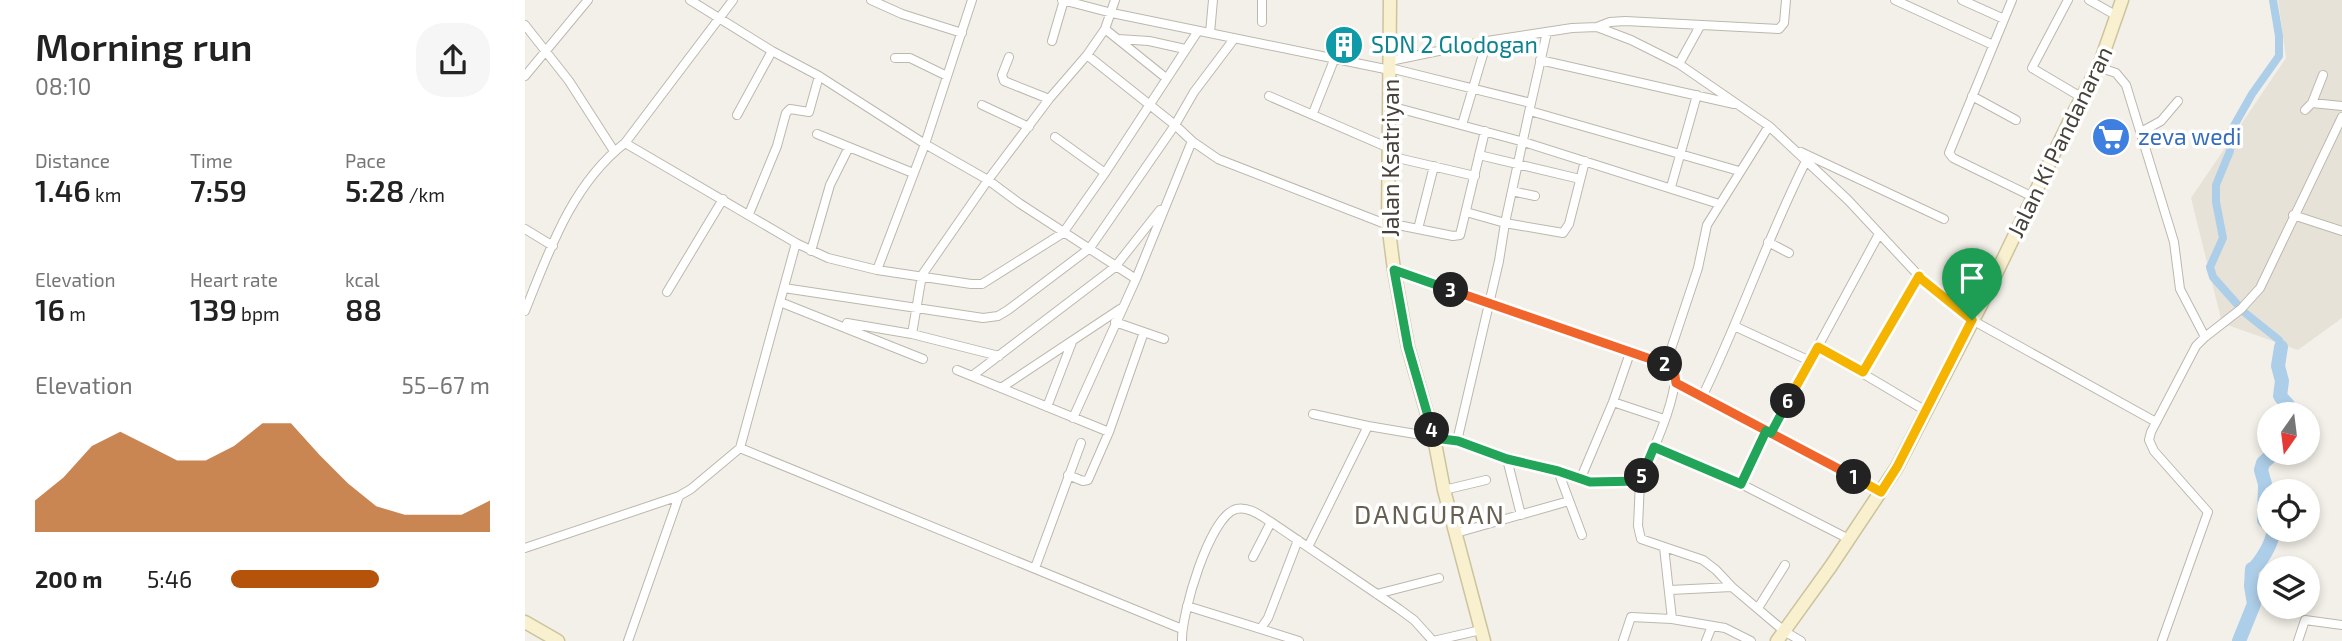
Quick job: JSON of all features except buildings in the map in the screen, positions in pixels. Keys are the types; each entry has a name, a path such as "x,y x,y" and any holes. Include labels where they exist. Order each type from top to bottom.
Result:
{"main road":[{"name":"Jalan Ksatriyan","path":"1390,0 1388,224 1394,270 1408,347 1434,438 1444,489 1483,636"},
{"name":"Jalan Ki Pandanaran","path":"1780,636 1897,467 1982,303 2098,67 2122,0"},
{"path":"525,622 558,641"}],"street":[{"path":"525,76 588,0"},
{"path":"690,0 988,180 1063,233 1136,279"},
{"path":"525,311 571,206 591,176 625,143 733,0"},
{"path":"871,0 902,14 962,33"},
{"path":"877,270 925,144 972,0"},
{"path":"1052,41 1063,0 1112,13 1334,60 1390,66 1473,88 1739,171"},
{"path":"912,334 922,275 988,180 1049,99 1087,55 1105,29 1115,0"},
{"path":"1210,33 1213,0"},
{"path":"1262,0 1262,22"},
{"path":"1390,66 1487,41 1597,27 1613,22 1781,29 1786,0"},
{"path":"1895,0 1993,45"},
{"path":"1962,0 2004,19"},
{"path":"2012,0 1953,142 1950,156 2033,197"},
{"path":"2068,0 2032,68 2081,97"},
{"path":"2089,0 2117,16"},
{"path":"525,25 569,81 614,151"},
{"path":"1679,64 1700,26"},
{"path":"1597,27 1679,64 1769,126 1919,276 1972,320 2155,422"},
{"path":"1105,29 1166,78"},
{"path":"625,143 811,251 877,270 982,284 1063,233 1198,31"},
{"path":"1458,441 1547,32"},
{"path":"1118,39 1149,41 1185,49"},
{"path":"784,288 983,318 998,316 1090,248 1175,125 1194,92 1234,39"},
{"path":"1462,125 1487,41"},
{"path":"737,115 772,51"},
{"path":"1087,55 1192,141 1226,163 1388,224 1459,236 1485,131"},
{"path":"1009,57 1002,75 1004,81 1049,99"},
{"path":"895,58 910,58 947,76"},
{"path":"1314,113 1334,60"},
{"path":"1541,60 1736,105"},
{"path":"2098,67 2116,73 2124,81 2174,242 2180,289 2205,337"},
{"path":"2323,75 2308,106 2342,106"},
{"path":"749,214 777,146 786,113 790,109 809,112 819,76"},
{"path":"1671,187 1697,95"},
{"path":"1269,96 1314,113 1389,152 1475,176"},
{"path":"1972,96 2016,120"},
{"path":"2141,132 2161,121 2178,101"},
{"path":"982,105 1029,127"},
{"path":"1390,106 1524,142 1719,204"},
{"path":"2162,641 2208,512 2154,451 2149,438 2196,346 2241,309 2260,288 2342,117"},
{"path":"1666,364 1698,268 1705,229 1769,126"},
{"path":"817,134 913,173"},
{"path":"1055,137 1105,173"},
{"path":"1073,418 1136,279 1192,141"},
{"path":"811,251 830,185 849,147"},
{"path":"1793,148 1944,219"},
{"path":"1479,155 1580,179"},
{"path":"1466,212 1505,223 1565,232 1585,161"},
{"path":"1702,397 1768,242 1806,161"},
{"path":"1418,229 1434,166"},
{"path":"1512,191 1535,196"},
{"path":"667,292 723,199"},
{"path":"972,376 1115,267 1165,204"},
{"path":"2293,215 2342,231"},
{"path":"525,229 553,246"},
{"path":"1741,484 1879,234"},
{"path":"1768,242 1789,253"},
{"path":"525,548 679,496 701,482 740,448 796,243"},
{"path":"1394,270 1674,369 1676,383 1640,481 1637,526 1639,534 1643,541 1703,560 1758,608 1780,636 1801,641"},
{"path":"1863,372 1919,276"},
{"path":"780,302 923,359"},
{"path":"1001,388 1122,308"},
{"path":"1115,322 1164,339"},
{"path":"847,323 912,334 999,356"},
{"path":"1734,326 1810,361"},
{"path":"1068,475 1083,481 1088,480 1109,432 1144,332"},
{"path":"1048,407 1072,342"},
{"path":"1818,347 1926,411"},
{"path":"1580,480 1613,402 1630,353"},
{"path":"957,370 1109,432"},
{"path":"1676,383 1881,492"},
{"path":"1613,402 1664,419"},
{"path":"1313,414 1458,441 1507,459 1558,471 1580,480 1595,483 1640,481"},
{"path":"1308,547 1368,426"},
{"path":"1035,568 1081,443"},
{"path":"1654,447 1741,484 1849,539"},
{"path":"740,448 1182,629"},
{"path":"1507,459 1521,515"},
{"path":"1558,471 1582,535"},
{"path":"1444,489 1486,480"},
{"path":"628,641 679,496"},
{"path":"1456,533 1569,501"},
{"path":"1182,641 1187,606 1211,537 1228,514 1237,509 1245,509 1271,522 1298,540 1414,620 1433,641 1483,636"},
{"path":"1253,557 1271,522"},
{"path":"1261,628 1268,618 1298,540"},
{"path":"1664,547 1672,619"},
{"path":"1758,608 1785,565"},
{"path":"1377,594 1439,578"},
{"path":"1670,590 1732,587"},
{"path":"1187,606 1294,640"},
{"path":"1623,641 1631,617 1672,619 1713,626 1734,631 1751,641"},
{"path":"2298,641 2305,620 2342,625"},
{"path":"1706,641 1713,626"}],"shaded area":[{"path":"2278,0 2342,0 2342,318 2298,350 2222,323 2191,198 2286,58"}],"waterway":[{"path":"2273,0 2279,36 2279,56 2252,94 2231,131 2230,151 2216,185 2216,202 2223,238 2210,267 2213,277 2244,312 2279,340 2281,347"},
{"path":"2281,347 2278,366 2282,381 2280,396 2285,402"},
{"path":"2262,466 2264,479"},
{"path":"2239,641 2254,604 2252,569 2266,552 2270,542"}],"place":[{"name":"SDN 2 Glodogan","path":"1344,45"},
{"name":"zeva wedi","path":"2111,137"}],"district":[{"name":"DANGURAN","path":"1430,515"}],"route":[{"path":"1972,320 1919,276 1863,372 1818,347 1771,433 1766,431 1741,484 1654,447 1640,481 1592,483 1558,471 1507,459 1458,441 1434,438 1408,347 1394,270 1670,366 1674,369 1676,383 1771,433 1881,492 1929,407 1972,320"}]}
